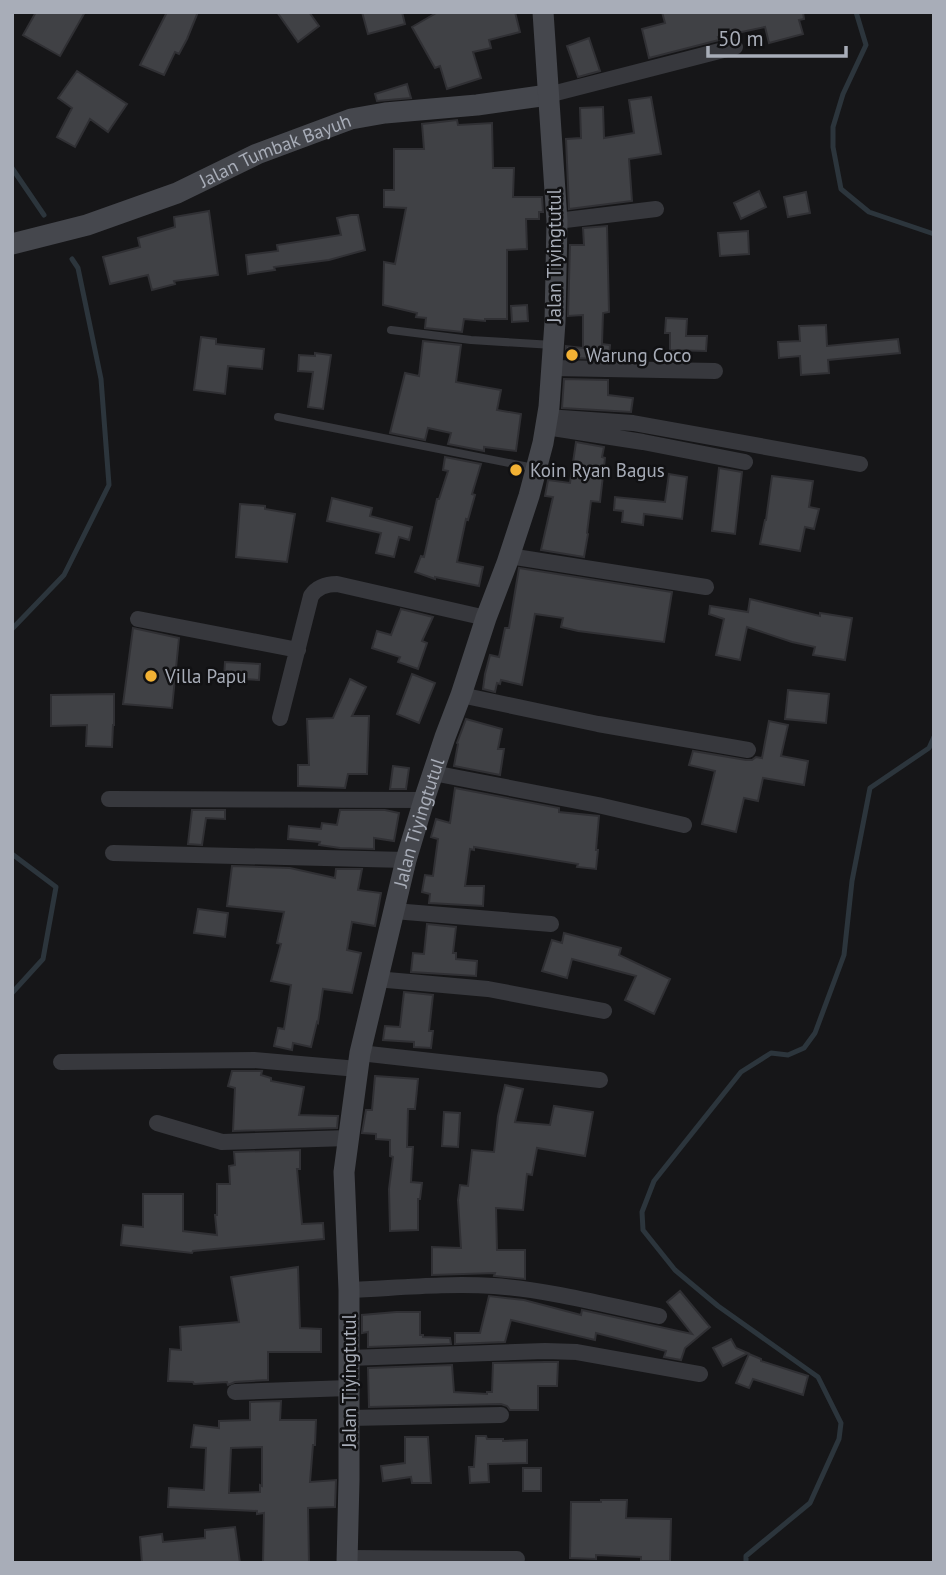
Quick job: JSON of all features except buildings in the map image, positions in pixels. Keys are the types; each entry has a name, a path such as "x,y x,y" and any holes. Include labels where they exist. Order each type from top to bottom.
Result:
{"street":[{"name":"Jalan Tiyingtutul","path":"347,1560 349,1290 344,1172 359,1061 376,979 406,860 485,618 509,556 537,468 546,422 552,368 557,221 543,12"},
{"path":"548,95 734,47"},
{"name":"Jalan Tumbak Bayuh","path":"12,244 87,225 177,193 257,154 351,119 548,95"},
{"path":"557,221 656,209"},
{"path":"552,368 715,371"},
{"path":"546,422 745,463"},
{"path":"546,422 634,423 860,464"},
{"path":"509,556 706,587"},
{"path":"280,718 311,596 318,588 337,584 485,618"},
{"path":"138,619 298,650"},
{"path":"461,695 598,724 748,750"},
{"path":"433,773 598,805 684,825"},
{"path":"109,799 424,800"},
{"path":"113,853 406,860"},
{"path":"394,911 551,924"},
{"path":"376,979 488,989 604,1012"},
{"path":"61,1062 359,1061 600,1080"},
{"path":"156,1123 222,1142 348,1138"},
{"path":"349,1290 495,1286 539,1292 659,1317"},
{"path":"349,1358 545,1350 577,1352 700,1374"},
{"path":"235,1392 349,1388"},
{"path":"349,1418 501,1415"},
{"path":"347,1560 517,1559"}],"lane":[{"path":"391,330 471,340 553,345"},
{"path":"278,417 537,468"}],"waterway":[{"path":"856,12 866,45 843,94 833,127 833,147 841,189 869,212 934,234"},
{"path":"12,168 44,215"},
{"path":"12,629 64,575 109,485 101,379 78,268 72,259"},
{"path":"746,1563 746,1556 810,1503 839,1439 841,1423 818,1377 718,1306 675,1270 643,1230 642,1212 654,1181 741,1072 771,1053 788,1055 804,1048 815,1033 844,955 852,881 870,788 929,748 934,737"},
{"path":"12,854 56,887 43,959 12,993"}],"place":[{"name":"Warung Coco","path":"572,355"},
{"name":"Koin Ryan Bagus","path":"516,470"},
{"name":"Villa Papu","path":"151,676"}]}
